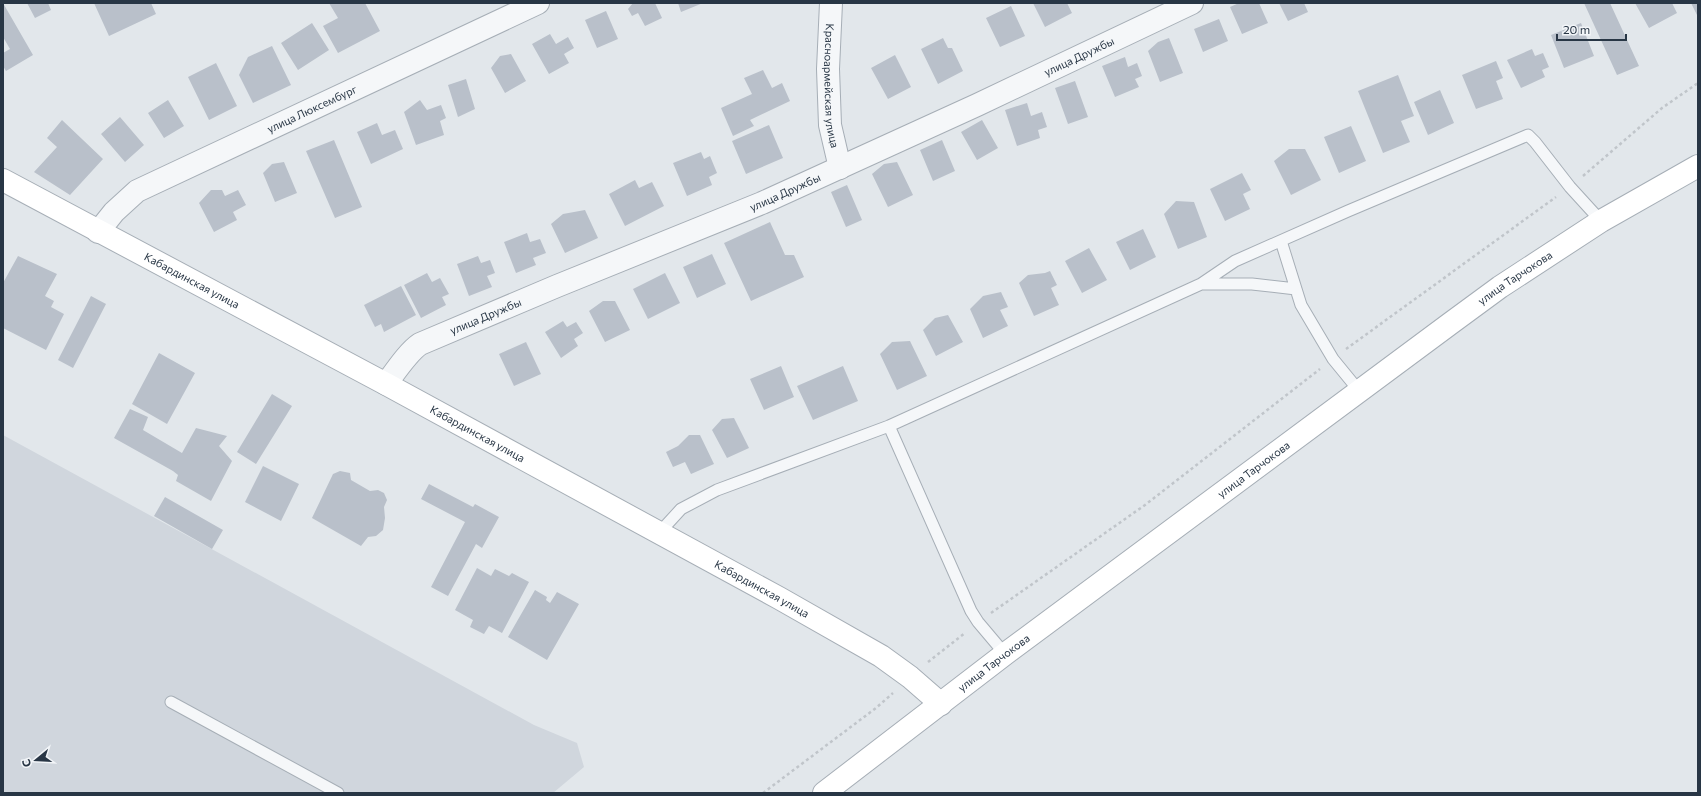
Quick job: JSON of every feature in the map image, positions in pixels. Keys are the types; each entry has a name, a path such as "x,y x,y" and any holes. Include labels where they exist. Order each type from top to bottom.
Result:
{"main road":[{"name":"улица Тарчокова","path":"824,793 1006,654 1500,287 1601,221 1698,166"},
{"name":"Кабардинская улица","path":"3,180 98,232 386,384 772,594 881,656 910,677 941,704"}],"street":[{"name":"улица Люксембург","path":"98,232 114,212 137,191 538,3"},
{"name":"Красноармейская улица","path":"831,3 828,69 830,125 840,168"},
{"name":"улица Дружбы","path":"386,384 412,349 420,344 557,286 762,203 1192,3"}],"lane":[{"path":"659,533 681,509 717,490 889,426 1200,284 1235,261 1528,135 1570,187 1601,221"},
{"path":"1281,241 1302,305 1333,359 1360,392"},
{"path":"1200,284 1252,284 1296,289"},
{"path":"889,426 971,611 978,622 1006,654"},
{"path":"171,702 338,793"}],"path":[{"path":"763,793 876,708 910,677 978,622 1145,505 1333,359 1570,187 1662,108 1698,83"}],"shaded area":[{"path":"3,435 534,725 577,743 584,767 553,793 3,793"}],"building":[{"path":"3,3 33,55 6,71 3,66 3,53 10,49 3,37"},
{"path":"27,3 48,3 51,10 35,18"},
{"path":"94,3 151,3 156,14 109,36"},
{"path":"329,3 365,3 380,31 338,53 323,26 338,18"},
{"path":"633,3 655,3 662,18 645,26 638,13 632,16 628,9"},
{"path":"678,3 703,3 681,12"},
{"path":"1033,3 1067,3 1072,13 1045,27"},
{"path":"1239,3 1259,3 1268,23 1242,34 1230,7"},
{"path":"1279,3 1304,3 1308,12 1288,21"},
{"path":"1584,3 1610,3 1639,66 1617,75"},
{"path":"1635,3 1672,3 1677,13 1649,28"},
{"path":"1691,3 1698,3 1698,17"},
{"path":"1011,6 1025,36 1000,47 986,18"},
{"path":"606,11 618,39 597,48 585,20"},
{"path":"1219,19 1228,41 1203,52 1194,29"},
{"path":"312,23 329,50 298,70 281,43"},
{"path":"1581,23 1594,56 1564,68 1551,35"},
{"path":"550,34 556,44 568,37 574,48 564,54 569,63 549,74 532,44"},
{"path":"943,38 948,48 952,48 963,71 938,84 921,49"},
{"path":"1169,38 1183,73 1160,82 1148,51 1158,42"},
{"path":"272,46 291,85 253,103 239,75 248,57"},
{"path":"1532,49 1535,56 1543,53 1549,67 1542,70 1545,77 1521,88 1507,60"},
{"path":"511,54 526,81 505,93 491,68 500,56"},
{"path":"895,55 911,87 888,99 871,68"},
{"path":"1125,57 1128,67 1137,63 1142,76 1135,79 1139,87 1115,97 1102,66"},
{"path":"1496,61 1503,78 1496,81 1503,99 1476,109 1462,75"},
{"path":"216,63 237,106 209,120 188,77"},
{"path":"763,70 772,88 782,83 790,101 750,120 754,126 733,136 721,108 752,94 744,78"},
{"path":"1398,75 1414,116 1401,121 1410,142 1383,153 1358,91"},
{"path":"466,79 475,109 458,117 448,85"},
{"path":"1075,81 1088,117 1068,124 1055,88"},
{"path":"1440,90 1454,123 1428,135 1414,102"},
{"path":"168,100 184,126 164,138 148,113"},
{"path":"420,100 427,110 441,105 446,118 440,121 444,135 416,145 404,112"},
{"path":"1027,103 1031,116 1042,112 1047,127 1038,130 1040,138 1017,146 1005,110"},
{"path":"120,117 144,145 125,162 101,134"},
{"path":"62,120 103,159 70,195 34,172 57,147 47,138"},
{"path":"982,120 998,148 977,160 961,132"},
{"path":"377,123 382,135 395,130 403,149 371,164 357,132"},
{"path":"769,125 783,158 746,174 732,141"},
{"path":"1351,126 1366,161 1339,173 1324,137"},
{"path":"334,140 362,207 335,218 306,151"},
{"path":"942,140 955,171 933,181 920,150"},
{"path":"1289,149 1305,149 1321,180 1291,195 1274,161"},
{"path":"701,152 704,159 710,156 717,173 709,177 712,185 687,196 673,163"},
{"path":"284,162 297,193 275,202 263,173 272,164"},
{"path":"897,162 913,195 888,207 872,174 884,164"},
{"path":"1242,173 1251,190 1243,194 1250,209 1225,221 1210,189"},
{"path":"635,180 639,188 652,182 664,206 625,226 609,194"},
{"path":"847,185 862,220 846,227 831,192"},
{"path":"211,190 222,190 225,196 238,190 246,205 233,212 237,220 214,232 199,203"},
{"path":"1176,201 1194,202 1207,237 1178,249 1164,214"},
{"path":"585,210 598,238 565,253 551,224 563,214"},
{"path":"770,222 785,255 794,255 804,277 751,301 724,243"},
{"path":"1143,229 1156,257 1130,270 1116,242"},
{"path":"527,233 530,242 540,239 546,253 533,258 536,265 516,273 504,242"},
{"path":"1089,248 1107,280 1082,293 1065,261"},
{"path":"712,254 726,284 697,298 683,267"},
{"path":"18,256 57,274 45,296 54,301 51,307 64,314 46,350 3,328 3,283"},
{"path":"478,256 481,263 490,260 495,273 487,276 492,287 469,296 457,264"},
{"path":"1050,271 1057,285 1051,288 1059,305 1034,316 1019,283 1028,275"},
{"path":"427,273 432,282 440,278 449,294 442,297 446,305 421,318 404,285"},
{"path":"665,273 680,303 648,319 633,289"},
{"path":"401,286 416,315 384,332 381,324 375,327 364,305"},
{"path":"1001,292 1008,307 1000,310 1008,326 983,338 970,309 983,296"},
{"path":"91,296 106,304 73,368 58,360"},
{"path":"603,301 615,301 630,330 605,342 589,311"},
{"path":"948,315 963,342 936,356 923,330 935,318"},
{"path":"563,321 567,327 576,322 583,333 574,339 578,346 561,358 545,332"},
{"path":"910,341 927,376 897,390 880,354 892,342"},
{"path":"526,342 541,374 514,386 499,354"},
{"path":"159,353 195,373 167,424 132,404"},
{"path":"781,366 794,397 764,410 750,379"},
{"path":"843,366 858,401 813,420 797,386"},
{"path":"272,394 292,406 256,464 237,452"},
{"path":"130,409 148,417 143,430 182,453 196,428 227,436 219,446 232,461 211,501 176,481 178,475 173,471 114,438"},
{"path":"734,418 749,448 727,458 712,430 722,419"},
{"path":"689,435 700,435 714,464 691,474 685,462 673,467 666,452 678,446"},
{"path":"263,466 299,484 281,521 245,502"},
{"path":"340,471 350,473 351,480 370,491 378,490 384,493 387,500 384,507 385,518 383,530 376,536 368,537 361,546 312,518 333,474"},
{"path":"429,484 473,507 475,504 499,517 482,548 476,544 448,596 431,587 465,522 421,499"},
{"path":"165,497 223,530 212,549 154,516"},
{"path":"477,568 491,576 495,569 509,576 512,573 529,582 502,633 489,626 484,634 470,627 473,620 455,610"},
{"path":"535,590 547,597 546,600 550,603 557,592 579,604 547,660 508,637"}]}
